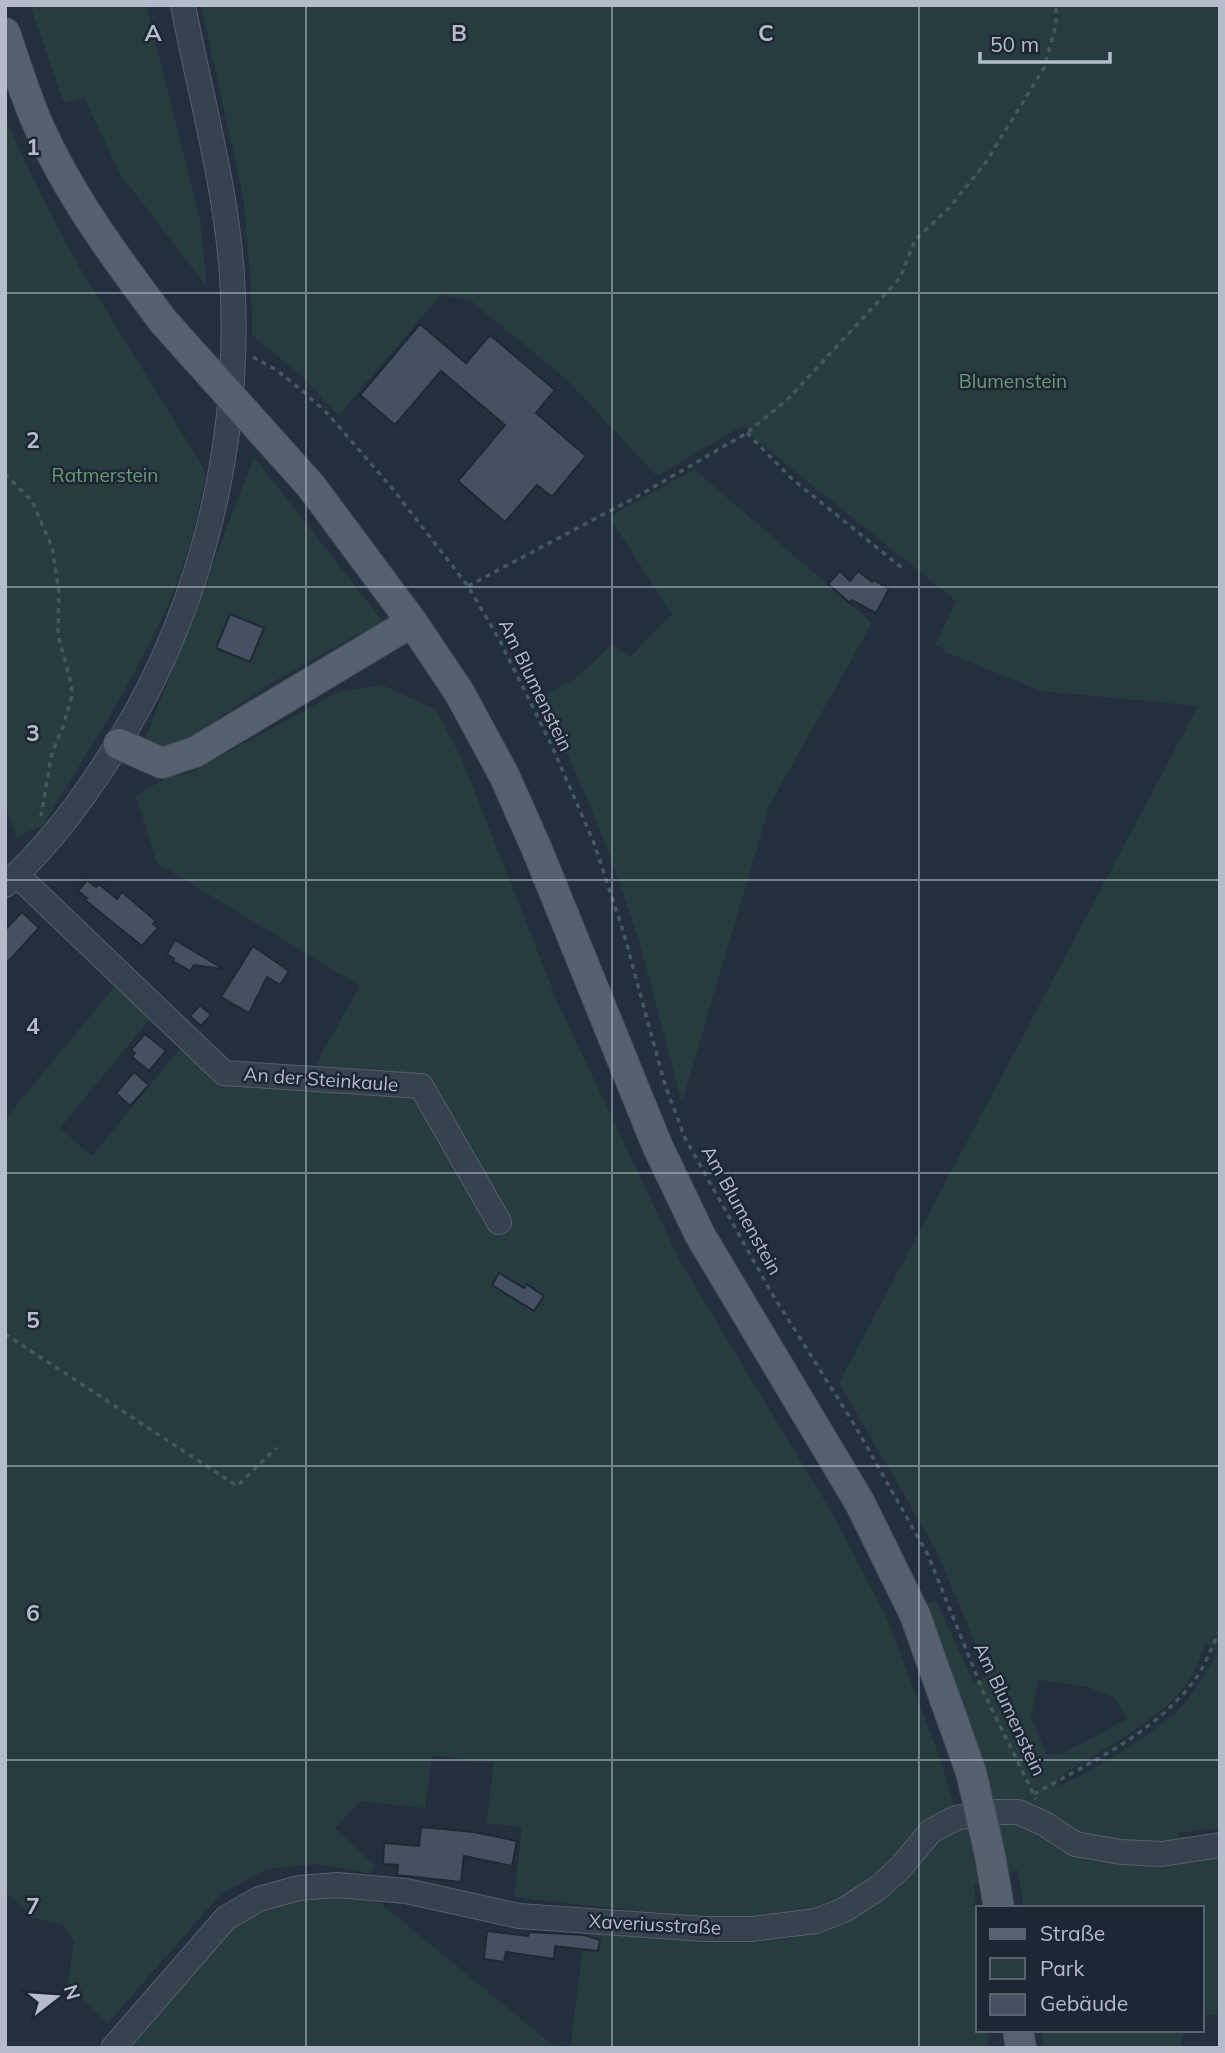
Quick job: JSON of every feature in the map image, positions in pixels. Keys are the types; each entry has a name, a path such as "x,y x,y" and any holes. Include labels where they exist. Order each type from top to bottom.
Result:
{"main road":[{"path":"5,33 36,120 71,189 104,242 163,321 311,486 412,622 459,691 504,775 557,898 657,1146 700,1235 860,1503 909,1602 971,1772 999,1906"},
{"path":"120,744 162,763 195,752 412,622"}],"street":[{"path":"11,880 75,809 120,744 155,679 191,594 228,435 235,348 232,274 225,205 183,5"},
{"name":"An der Steinkaule","path":"11,880 224,1073 421,1086 499,1222"},
{"name":"Xaveriusstraße","path":"118,2042 226,1918 249,1903 288,1890 337,1885 406,1891 519,1916 704,1929 787,1926 816,1921 855,1903 893,1875 932,1831 956,1818 990,1812 1018,1812 1045,1824 1075,1844 1121,1852 1162,1854 1220,1845"}],"path":[{"path":"468,586 627,502 747,433 789,398 900,278 915,240 948,209 984,165 1044,68 1053,43 1056,5"},
{"name":"Am Blumenstein","path":"235,348 278,371 327,413 392,488 468,586 500,641 551,744 594,843 624,934 665,1084 685,1138 771,1292 853,1424 928,1555 982,1689 1034,1794 1045,1824"},
{"path":"747,433 791,478 902,568"},
{"path":"5,474 32,501 52,547 59,593 58,635 71,682 68,710 52,752 41,818"},
{"path":"5,1334 237,1486 276,1448"},
{"path":"1034,1794 1134,1737 1171,1708 1197,1676 1220,1630"}],"green space":[{"path":"30,5 146,5 200,220 207,287 120,174 84,97 64,103"},
{"name":"Blumenstein","path":"201,5 1220,5 1220,1828 1177,1833 1194,1857 1220,1851 1220,2015 1204,2015 1204,1906 1024,1906 1018,1870 974,1885 976,2032 987,2032 989,2048 570,2048 585,1928 687,1939 792,1939 799,1915 703,1923 638,1911 514,1897 522,1827 486,1823 494,1763 432,1755 425,1808 360,1801 335,1828 375,1866 371,1873 317,1864 267,1869 221,1894 107,2024 68,1985 74,1942 63,1925 34,1918 5,1891 5,1119 116,985 151,1018 60,1128 92,1156 182,1046 221,1080 312,1071 360,986 157,863 136,796 167,777 190,773 340,691 382,685 436,710 461,757 559,1006 680,1261 835,1518 887,1619 942,1764 956,1813 994,1799 926,1604 936,1601 974,1683 989,1676 936,1550 839,1383 1198,706 1041,691 943,651 944,648 935,645 956,601 755,439 744,425 657,476 567,380 470,300 441,295 338,416 304,378 252,335 251,283 243,196","holes":["1206,1642 1217,1652 1198,1685 1174,1714 1134,1743 1060,1786 1057,1778 1132,1732 1169,1703 1194,1672","1039,1680 1088,1687 1115,1698 1127,1719 1062,1754 1046,1754 1031,1716"]},
{"name":"Ratmerstein","path":"5,118 78,265 206,472 182,569 142,658 44,824 41,828 16,837 5,804"},
{"path":"254,457 385,624 351,638 273,682 189,738 161,746 145,740"},
{"path":"694,469 872,623 770,804 682,1102 642,953 616,872 568,755 541,698 576,678 612,645 630,657 672,614 609,517"},
{"path":"320,1889 378,1901 556,2048 130,2048 239,1915"},
{"path":"1041,2032 1184,2032 1180,2048 1043,2048"}],"building":[{"path":"420,324 466,363 490,335 555,390 536,413 586,456 552,497 537,485 505,522 458,481 505,425 441,371 395,425 360,395"},
{"path":"840,571 850,581 858,571 872,582 874,580 889,589 876,613 852,600 850,603 828,584"},
{"path":"230,614 264,628 250,662 216,648"},
{"path":"87,880 96,887 99,884 117,899 122,892 156,921 153,924 158,928 142,946 85,900 87,898 78,891"},
{"path":"22,912 39,928 5,965 5,930"},
{"path":"175,940 222,969 194,965 190,971 173,961 167,954"},
{"path":"253,946 289,971 280,985 267,977 249,1013 221,997"},
{"path":"200,1005 211,1015 201,1026 190,1016"},
{"path":"145,1034 166,1051 149,1071 132,1057 135,1053 131,1050"},
{"path":"134,1072 149,1085 130,1106 116,1093"},
{"path":"499,1273 524,1288 526,1284 544,1296 534,1311 492,1285"},
{"path":"421,1827 474,1832 517,1841 512,1866 464,1856 461,1882 397,1875 398,1865 383,1864 384,1843 419,1846"},
{"path":"487,1931 528,1936 529,1932 584,1935 600,1940 598,1951 555,1946 554,1959 506,1952 504,1962 484,1959"}]}
